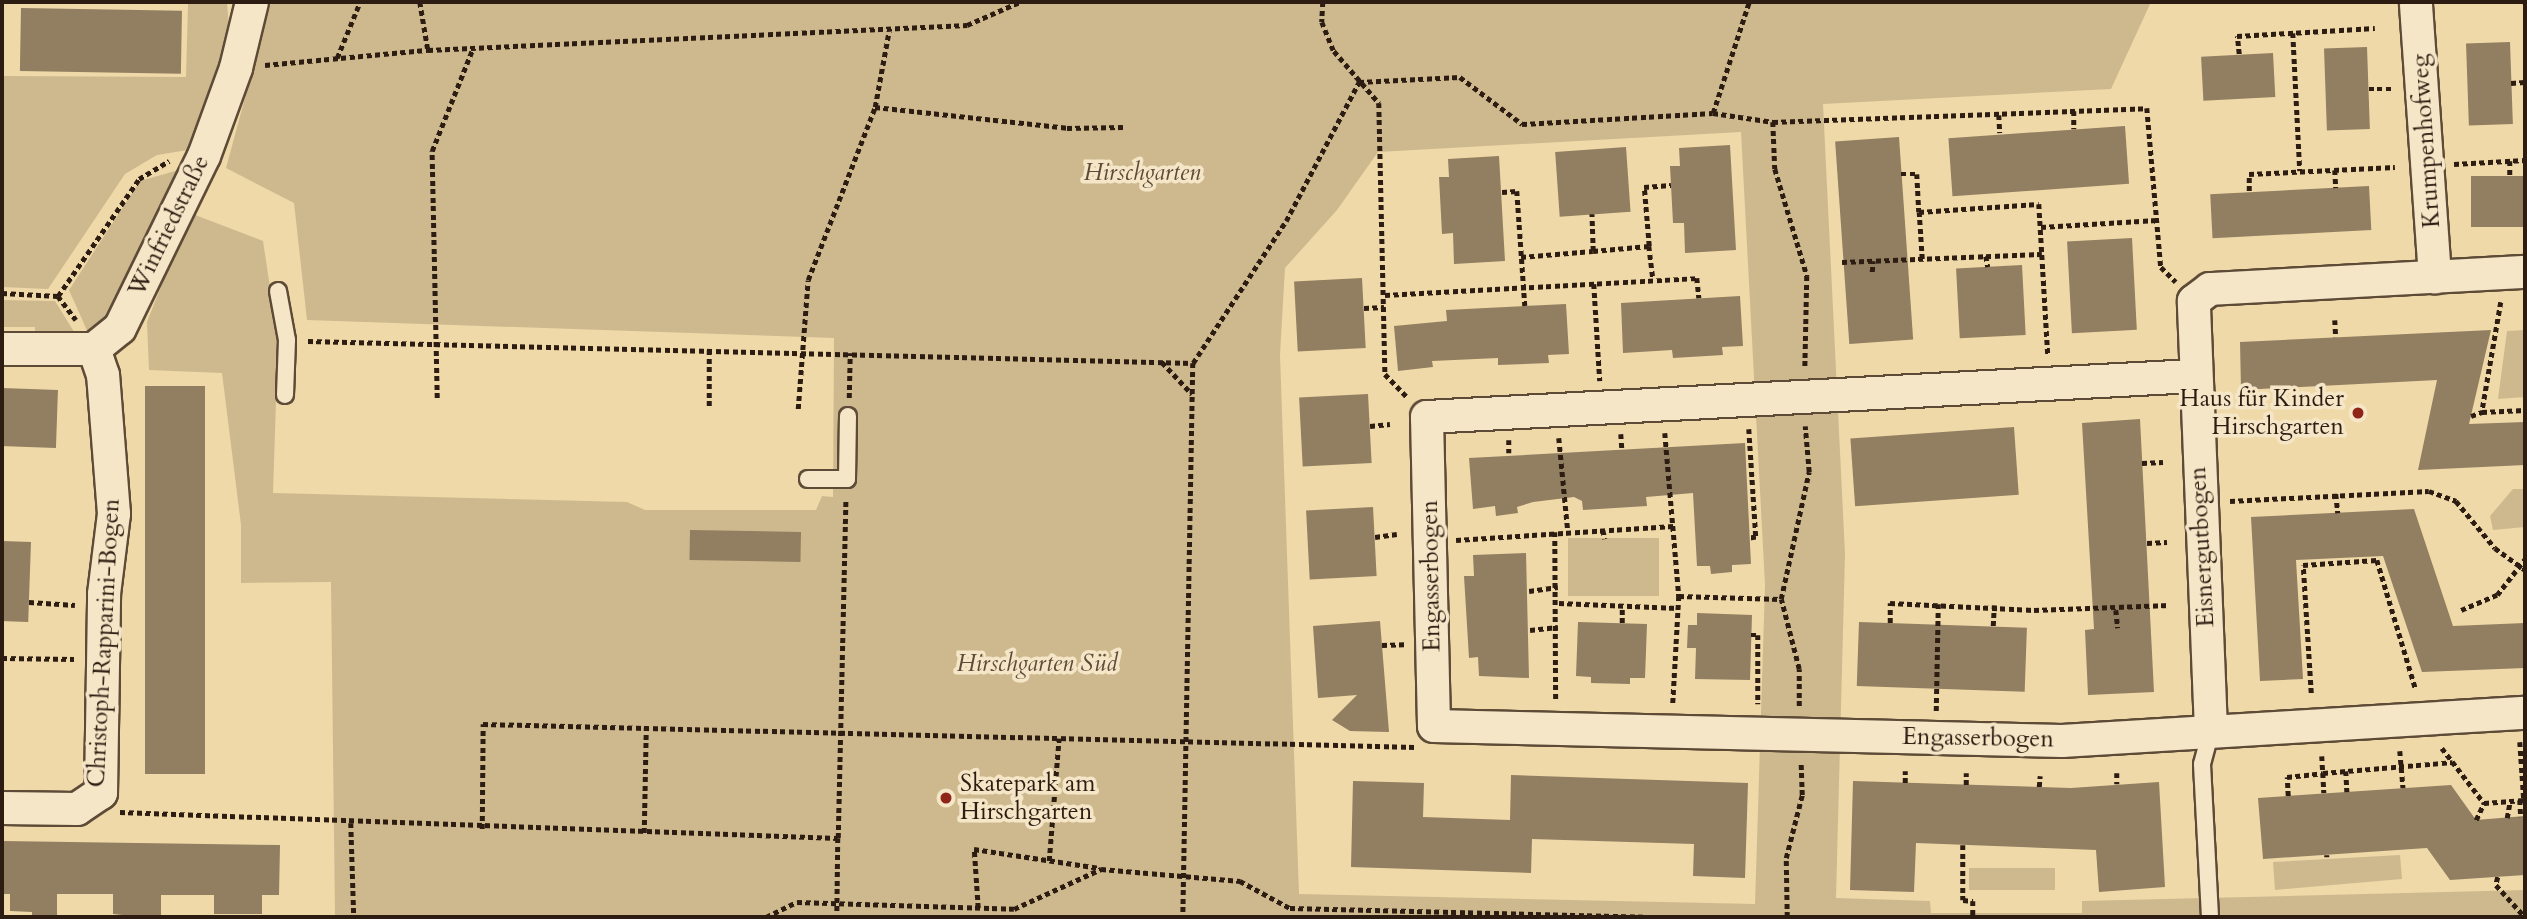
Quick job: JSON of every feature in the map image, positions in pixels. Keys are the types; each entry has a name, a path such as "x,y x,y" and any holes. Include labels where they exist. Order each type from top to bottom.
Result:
{"street":[{"name":"Winfriedstraße","path":"93,349 120,328 204,156 236,68 252,2"},
{"name":"Krumpenhofweg","path":"2416,5 2435,277"},
{"name":"Eisnergutbogen","path":"2211,730 2194,376 2194,301 2210,289 2513,273"},
{"path":"2,349 93,349"},
{"name":"Christoph-Rapparini-Bogen","path":"2,808 77,809 92,803 103,782 103,659 114,514 103,375 93,349"},
{"name":"Engasserbogen","path":"2194,376 1427,417 1434,726 2062,741 2211,730"},
{"path":"2211,730 2521,713"}],"lane":[{"path":"278,291 286,340 285,395"},
{"path":"808,479 846,479 848,416"},
{"path":"2210,917 2202,764 2211,730"}],"path":[{"path":"337,58 360,2"},
{"path":"420,2 428,50"},
{"path":"236,68 428,50 890,31 967,25 1020,2"},
{"path":"1323,2 1322,22 1330,41 1359,82 1378,103 1385,374 1403,393"},
{"path":"1713,113 1749,2"},
{"path":"2239,54 2237,36 2375,28"},
{"path":"798,409 799,351 808,280 875,107 890,31"},
{"path":"2293,33 2300,171"},
{"path":"437,398 438,343 432,151 473,48"},
{"path":"1359,82 1460,77 1522,124 1713,113 1773,122 2147,108 2161,267"},
{"path":"1183,917 1193,363 1286,221 1359,82"},
{"path":"2511,83 2525,82"},
{"path":"2369,89 2391,89"},
{"path":"875,107 1067,128 1123,127"},
{"path":"2074,111 2074,129"},
{"path":"1999,115 2000,133"},
{"path":"1773,122 1775,169 1807,276 1805,369"},
{"path":"2,293 58,296 139,179 173,158 204,156"},
{"path":"2453,164 2525,160"},
{"path":"2510,161 2510,176"},
{"path":"2249,191 2249,174 2395,167"},
{"path":"2335,170 2336,188"},
{"path":"1902,174 1917,174 1922,259"},
{"path":"1653,281 1644,187 1671,185"},
{"path":"1502,192 1517,191 1525,306"},
{"path":"1920,212 2039,204 2048,355"},
{"path":"1592,214 1593,251"},
{"path":"2041,227 2157,220"},
{"path":"1521,257 1649,246"},
{"path":"1842,262 2042,254"},
{"path":"1986,256 1987,267"},
{"path":"1872,272 1873,261"},
{"path":"2482,412 2513,273"},
{"path":"1385,295 1697,278 1699,298"},
{"path":"1594,284 1600,381"},
{"path":"1364,309 1384,307"},
{"path":"2335,320 2336,337"},
{"path":"286,340 1193,363"},
{"path":"709,349 709,407"},
{"path":"848,416 850,353"},
{"path":"2484,360 2491,362"},
{"path":"1162,362 1192,394"},
{"path":"2471,416 2482,412 2525,410"},
{"path":"1799,711 1799,669 1781,599 1808,472 1805,419"},
{"path":"1748,421 1749,469 1756,537 1750,538"},
{"path":"1370,426 1390,424"},
{"path":"1665,425 1679,596 1673,708"},
{"path":"1558,431 1568,531"},
{"path":"2142,463 2163,462"},
{"path":"837,917 846,479"},
{"path":"2229,501 2336,494 2429,492 2456,501 2495,548 2525,570"},
{"path":"2336,494 2338,513"},
{"path":"1448,541 1674,526"},
{"path":"1604,530 1605,539"},
{"path":"1555,532 1559,603 1556,705"},
{"path":"1375,537 1397,534"},
{"path":"2147,543 2167,542"},
{"path":"2296,560 2304,565 2341,560 2377,560 2383,556"},
{"path":"2461,610 2497,595 2525,559"},
{"path":"2377,560 2414,687"},
{"path":"2304,565 2311,693"},
{"path":"1529,591 1558,587"},
{"path":"1679,596 1781,599"},
{"path":"1606,597 1607,605"},
{"path":"29,602 76,605"},
{"path":"1559,603 1678,608"},
{"path":"1890,623 1890,603 2116,610 2170,605"},
{"path":"1936,715 1938,604"},
{"path":"1622,606 1622,623"},
{"path":"1993,626 1994,606"},
{"path":"2116,610 2118,628"},
{"path":"2397,626 2406,625"},
{"path":"1530,630 1558,627"},
{"path":"2300,634 2308,635"},
{"path":"1751,635 1758,635 1758,710"},
{"path":"1382,646 1405,644"},
{"path":"2,659 103,659"},
{"path":"2521,713 2521,817"},
{"path":"482,829 483,724 1059,738 1412,751"},
{"path":"644,833 646,727"},
{"path":"1049,861 1059,738"},
{"path":"2442,748 2484,803"},
{"path":"2400,751 2403,788"},
{"path":"2322,756 2324,793"},
{"path":"2288,796 2287,777 2453,762"},
{"path":"1787,917 1786,858 1802,795 1801,768"},
{"path":"1905,771 1905,783"},
{"path":"2346,771 2347,792"},
{"path":"1965,773 1965,785"},
{"path":"2116,773 2117,784"},
{"path":"2039,787 2040,776"},
{"path":"2484,803 2523,800"},
{"path":"2507,818 2510,801"},
{"path":"92,803 124,813 482,829 838,838"},
{"path":"2476,820 2484,803"},
{"path":"351,822 354,917"},
{"path":"1963,845 1966,878 1962,900 1973,901 1973,917"},
{"path":"978,908 974,849 1101,869 1240,881 1290,908 1517,916 1647,917"},
{"path":"766,917 797,902 1014,909 1101,869"},
{"path":"2498,877 2496,885 2525,917"}],"green space":[{"path":"154,2 227,2 230,41 188,150 157,155 125,174 48,289 2,287 3,76 186,77 188,4"},
{"path":"271,2 2151,2 2111,89 1823,104 1845,554 1836,898 1930,901 1931,913 2082,913 2082,901 2525,890 2525,917 335,917 331,582 241,583 241,525 222,373 149,370 147,322 190,213 263,241 278,340 273,493 627,502 645,510 816,510 822,496 833,497 834,338 307,320 294,203 226,168","holes":["1741,132 1765,585 1755,904 1299,894 1280,355 1285,268 1337,210 1378,152"]},
{"path":"182,169 117,313 89,335 69,290 140,181"},
{"path":"2,300 55,301 76,335 35,337 35,327 2,327"},
{"path":"2525,330 2525,397 2498,399 2507,331"},
{"path":"2513,489 2525,489 2525,527 2493,530 2490,516"},
{"path":"1568,538 1659,538 1659,596 1568,596"},
{"path":"2400,855 2402,879 2275,890 2273,862"},
{"path":"1969,868 2055,868 2055,890 1969,890"}],"building":[{"path":"21,8 182,11 181,74 20,71"},
{"path":"2510,42 2513,124 2469,125 2466,44"},
{"path":"2367,47 2370,129 2327,130 2324,49"},
{"path":"2273,53 2275,97 2203,101 2201,57"},
{"path":"2125,126 2129,184 1952,196 1948,138"},
{"path":"1899,137 1913,340 1849,344 1835,141"},
{"path":"1730,145 1736,250 1685,253 1684,223 1673,223 1670,166 1680,166 1679,148"},
{"path":"1626,147 1631,212 1560,217 1555,152"},
{"path":"1499,156 1505,261 1454,264 1453,233 1442,234 1439,177 1449,177 1448,159"},
{"path":"2471,176 2525,176 2525,227 2471,227"},
{"path":"2369,186 2371,230 2213,238 2210,194"},
{"path":"2132,238 2137,330 2072,333 2067,241"},
{"path":"2022,265 2026,335 1960,338 1956,268"},
{"path":"1362,278 1366,348 1298,351 1294,282"},
{"path":"1740,296 1743,346 1722,347 1723,355 1673,358 1672,350 1623,353 1621,303"},
{"path":"1566,304 1569,354 1548,355 1549,363 1498,365 1498,358 1432,361 1433,367 1398,371 1394,326 1447,321 1446,310"},
{"path":"2491,330 2469,424 2525,422 2525,465 2418,470 2437,380 2241,390 2240,342"},
{"path":"145,386 205,386 205,774 145,774"},
{"path":"2,388 58,390 56,448 2,446"},
{"path":"1368,394 1372,463 1303,467 1299,398"},
{"path":"2140,419 2154,692 2088,695 2085,630 2094,629 2082,423"},
{"path":"2014,427 2019,495 1855,506 1850,438"},
{"path":"1745,443 1751,564 1732,565 1732,572 1711,574 1710,566 1697,566 1693,493 1646,497 1647,506 1583,510 1582,501 1574,497 1533,502 1517,507 1518,513 1496,516 1495,506 1473,509 1469,458"},
{"path":"1373,507 1377,576 1310,579 1306,511"},
{"path":"2414,509 2453,626 2525,623 2525,668 2422,672 2383,556 2296,560 2303,679 2260,681 2251,517"},
{"path":"690,530 801,532 800,562 689,560"},
{"path":"2,541 31,542 28,622 2,621"},
{"path":"1526,553 1529,678 1479,676 1478,657 1469,658 1464,576 1474,576 1473,555"},
{"path":"1697,613 1752,615 1750,680 1695,679 1696,648 1687,648 1688,625 1697,625"},
{"path":"1380,621 1389,732 1350,731 1332,720 1357,695 1318,698 1313,626"},
{"path":"1578,622 1647,624 1645,678 1630,678 1630,684 1591,683 1591,677 1576,676"},
{"path":"1859,622 2027,628 2025,692 1857,686"},
{"path":"1511,775 1748,783 1745,878 1693,876 1694,844 1532,839 1531,873 1351,867 1353,781 1424,783 1423,817 1510,820"},
{"path":"1853,781 2071,788 2159,782 2165,887 2099,892 2096,850 1916,843 1914,892 1850,890"},
{"path":"2451,785 2476,820 2525,816 2525,875 2450,880 2427,848 2263,859 2258,798"},
{"path":"2,841 280,845 279,895 262,895 262,914 214,914 214,895 161,895 161,917 141,917 113,914 113,894 57,894 57,917 32,917 32,912 10,911 10,894 2,894"}],"place":[{"name":"Haus für Kinder Hirschgarten","path":"2358,413"},
{"name":"Skatepark am Hirschgarten","path":"946,798"}],"park label":[{"name":"Hirschgarten","path":"1142,173"},
{"name":"Hirschgarten Süd","path":"1037,664"}]}
